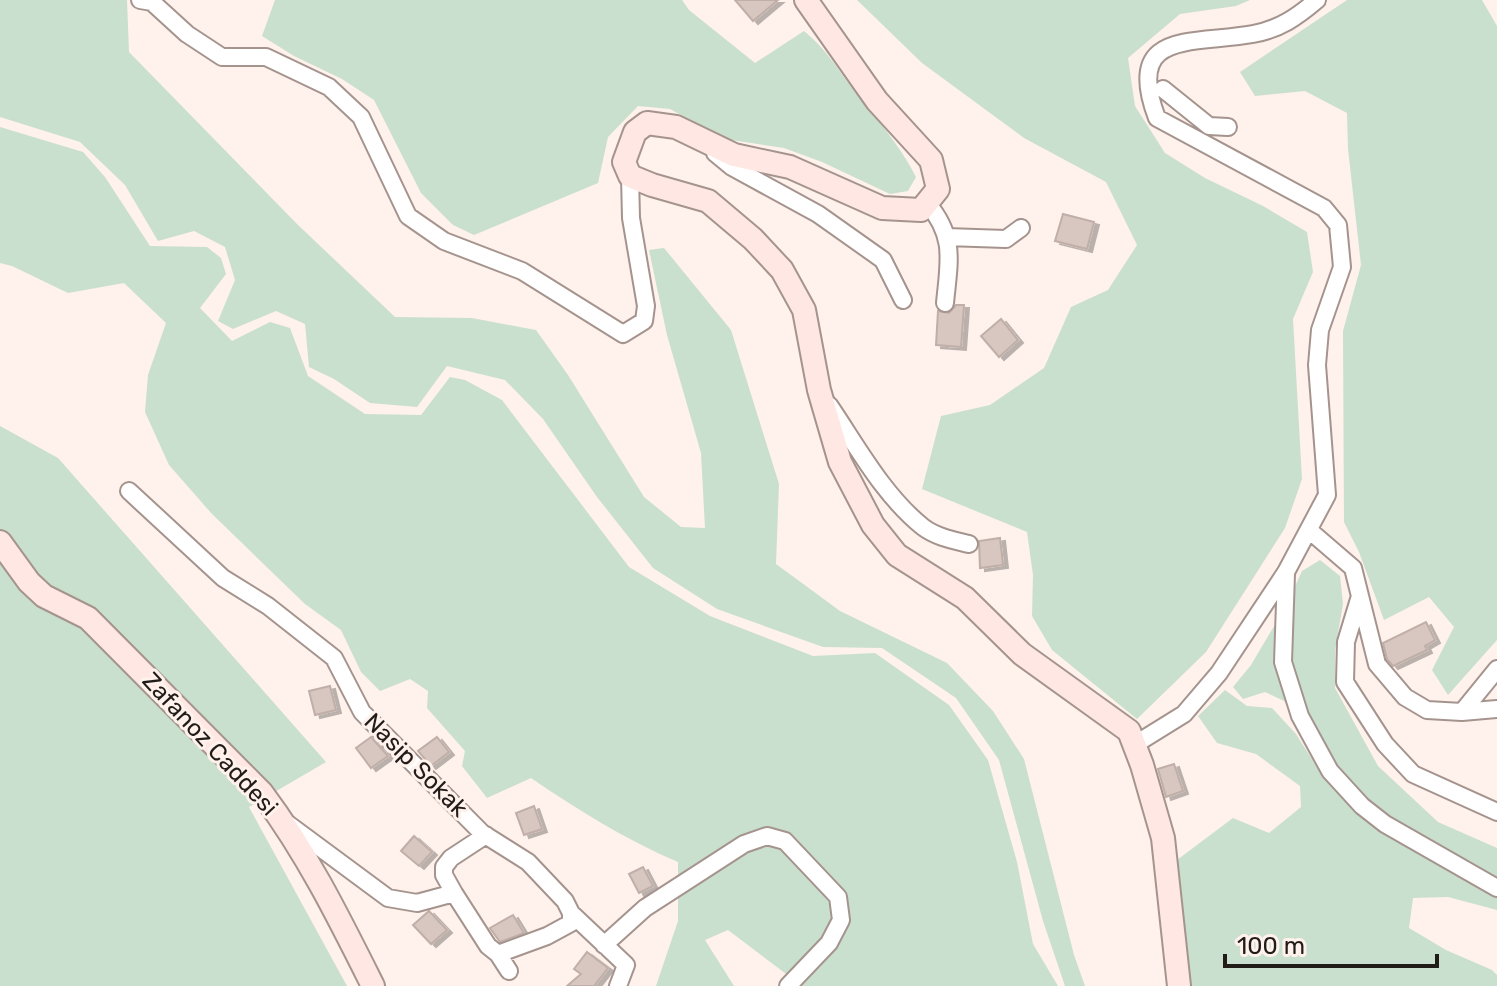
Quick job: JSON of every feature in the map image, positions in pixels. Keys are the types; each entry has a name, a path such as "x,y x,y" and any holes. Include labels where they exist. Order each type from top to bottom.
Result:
{"street":[{"path":"140,0 152,2 187,34 222,57 266,57 329,87 361,117 408,216 444,241 522,271 623,334 644,321 646,306 631,218 630,176 624,162 635,132 647,123 676,127 734,155 790,167 882,208 921,210 938,189 931,160 877,101 806,0"},
{"path":"1134,745 1184,714 1219,673 1286,572 1327,495 1317,365 1320,330 1342,267 1338,225 1324,208 1157,118 1147,92 1147,68 1157,53 1193,40 1254,34 1293,21 1317,0"},
{"path":"1163,89 1209,126 1228,127"},
{"path":"1205,144 1209,126"},
{"path":"696,136 732,167 818,214 883,260 903,300"},
{"path":"630,176 708,201 753,239 782,270 804,310 819,390 840,462 873,525 897,555 965,598 1022,654 1129,731 1163,838 1179,986"},
{"path":"927,203 942,220 946,237 949,262 945,303"},
{"path":"946,237 1006,239 1021,228"},
{"path":"819,390 890,494 924,528 946,539 969,544"},
{"name":"Nasip Sokak","path":"129,491 223,578 268,606 334,658 362,712 486,835 528,862 565,901 571,913 626,965 618,986"},
{"path":"1310,531 1353,568 1377,664 1405,697 1427,710 1462,712 1497,709"},
{"name":"Zafanoz Caddesi","path":"0,542 29,582 44,596 88,618 242,770 281,818 342,921 373,986"},
{"path":"1286,572 1283,662 1300,716 1330,771 1362,806 1385,824 1497,888"},
{"path":"1360,596 1346,642 1345,682 1385,744 1413,774 1497,812"},
{"path":"1462,712 1497,669"},
{"path":"281,818 388,898 417,903 454,893"},
{"path":"486,835 451,858 444,867 444,875 488,946 498,954 509,971"},
{"path":"604,945 657,900 744,844 767,836 785,841 838,897 841,920 829,943 788,986"},
{"path":"498,954 547,936 571,923 571,913"}],"green space":[{"path":"0,0 127,0 129,52 297,224 395,317 472,318 536,330 568,375 644,497 681,527 705,528 701,453 667,335 649,250 664,248 731,330 779,484 776,564 840,611 947,663 993,711 1024,759 1074,955 1085,986 1065,986 1043,921 999,760 956,698 882,648 823,647 717,609 653,568 597,497 543,419 505,380 447,366 417,407 370,403 309,367 305,324 276,311 233,329 218,321 235,280 225,247 194,231 158,241 125,185 80,142 0,117"},
{"path":"275,0 682,0 689,10 755,63 804,31 825,52 887,132 916,177 908,191 890,194 784,148 725,139 670,109 638,106 608,137 598,183 474,235 453,225 421,193 374,100 262,36"},
{"path":"857,0 1250,0 1236,6 1180,14 1128,58 1135,106 1165,153 1205,178 1307,232 1313,272 1293,319 1302,479 1285,528 1206,652 1137,719 1052,650 1032,616 1033,575 1027,532 922,489 941,416 990,405 1044,368 1071,307 1108,290 1137,245 1106,182 1024,138 922,63"},
{"path":"1347,0 1482,0 1497,26 1497,640 1448,695 1432,670 1454,627 1429,597 1384,620 1359,552 1344,522 1343,331 1361,265 1347,113 1305,91 1255,96 1240,72"},
{"path":"0,127 83,152 105,177 150,246 207,247 221,258 226,274 200,308 232,341 270,322 290,328 308,376 365,414 421,415 450,377 465,380 502,400 629,567 710,616 813,656 875,653 949,705 988,760 1017,862 1033,944 1058,986 802,986 728,930 705,940 734,986 656,986 678,921 678,862 603,824 531,778 487,798 462,766 465,751 427,708 428,691 410,679 380,691 361,672 341,630 305,604 212,514 169,465 145,412 148,375 166,323 124,283 68,293 0,263"},
{"path":"0,426 58,458 326,762 249,807 347,986 0,986"},
{"path":"1320,560 1340,576 1343,604 1335,650 1335,688 1378,766 1438,822 1497,848 1497,910 1448,897 1413,898 1409,928 1446,950 1492,970 1497,975 1497,986 1187,986 1173,863 1233,818 1269,833 1301,807 1300,786 1256,754 1217,743 1198,716 1225,690 1247,706 1272,708 1296,734 1324,778 1396,842 1336,773 1284,701 1265,692 1243,699 1233,687 1251,665 1286,606 1302,571"}],"building":[{"path":"735,0 778,0 753,21"},
{"path":"1063,214 1094,222 1087,249 1055,241"},
{"path":"956,305 964,305 961,347 936,345 938,311 949,313"},
{"path":"1001,319 1018,340 999,357 981,336"},
{"path":"1000,538 1003,565 980,568 979,541"},
{"path":"1426,622 1435,640 1425,646 1427,650 1393,666 1387,659 1383,643"},
{"path":"330,686 336,710 315,715 309,691"},
{"path":"371,737 388,756 371,768 356,748"},
{"path":"437,737 449,752 431,766 418,751"},
{"path":"1174,764 1183,791 1166,797 1158,769"},
{"path":"534,806 542,829 524,835 516,813"},
{"path":"414,836 432,852 419,866 401,851"},
{"path":"643,867 653,886 639,893 629,874"},
{"path":"429,911 447,930 431,944 413,925"},
{"path":"513,915 524,933 500,942 490,928"},
{"path":"587,952 608,968 594,986 567,986 581,974 574,969"}]}
